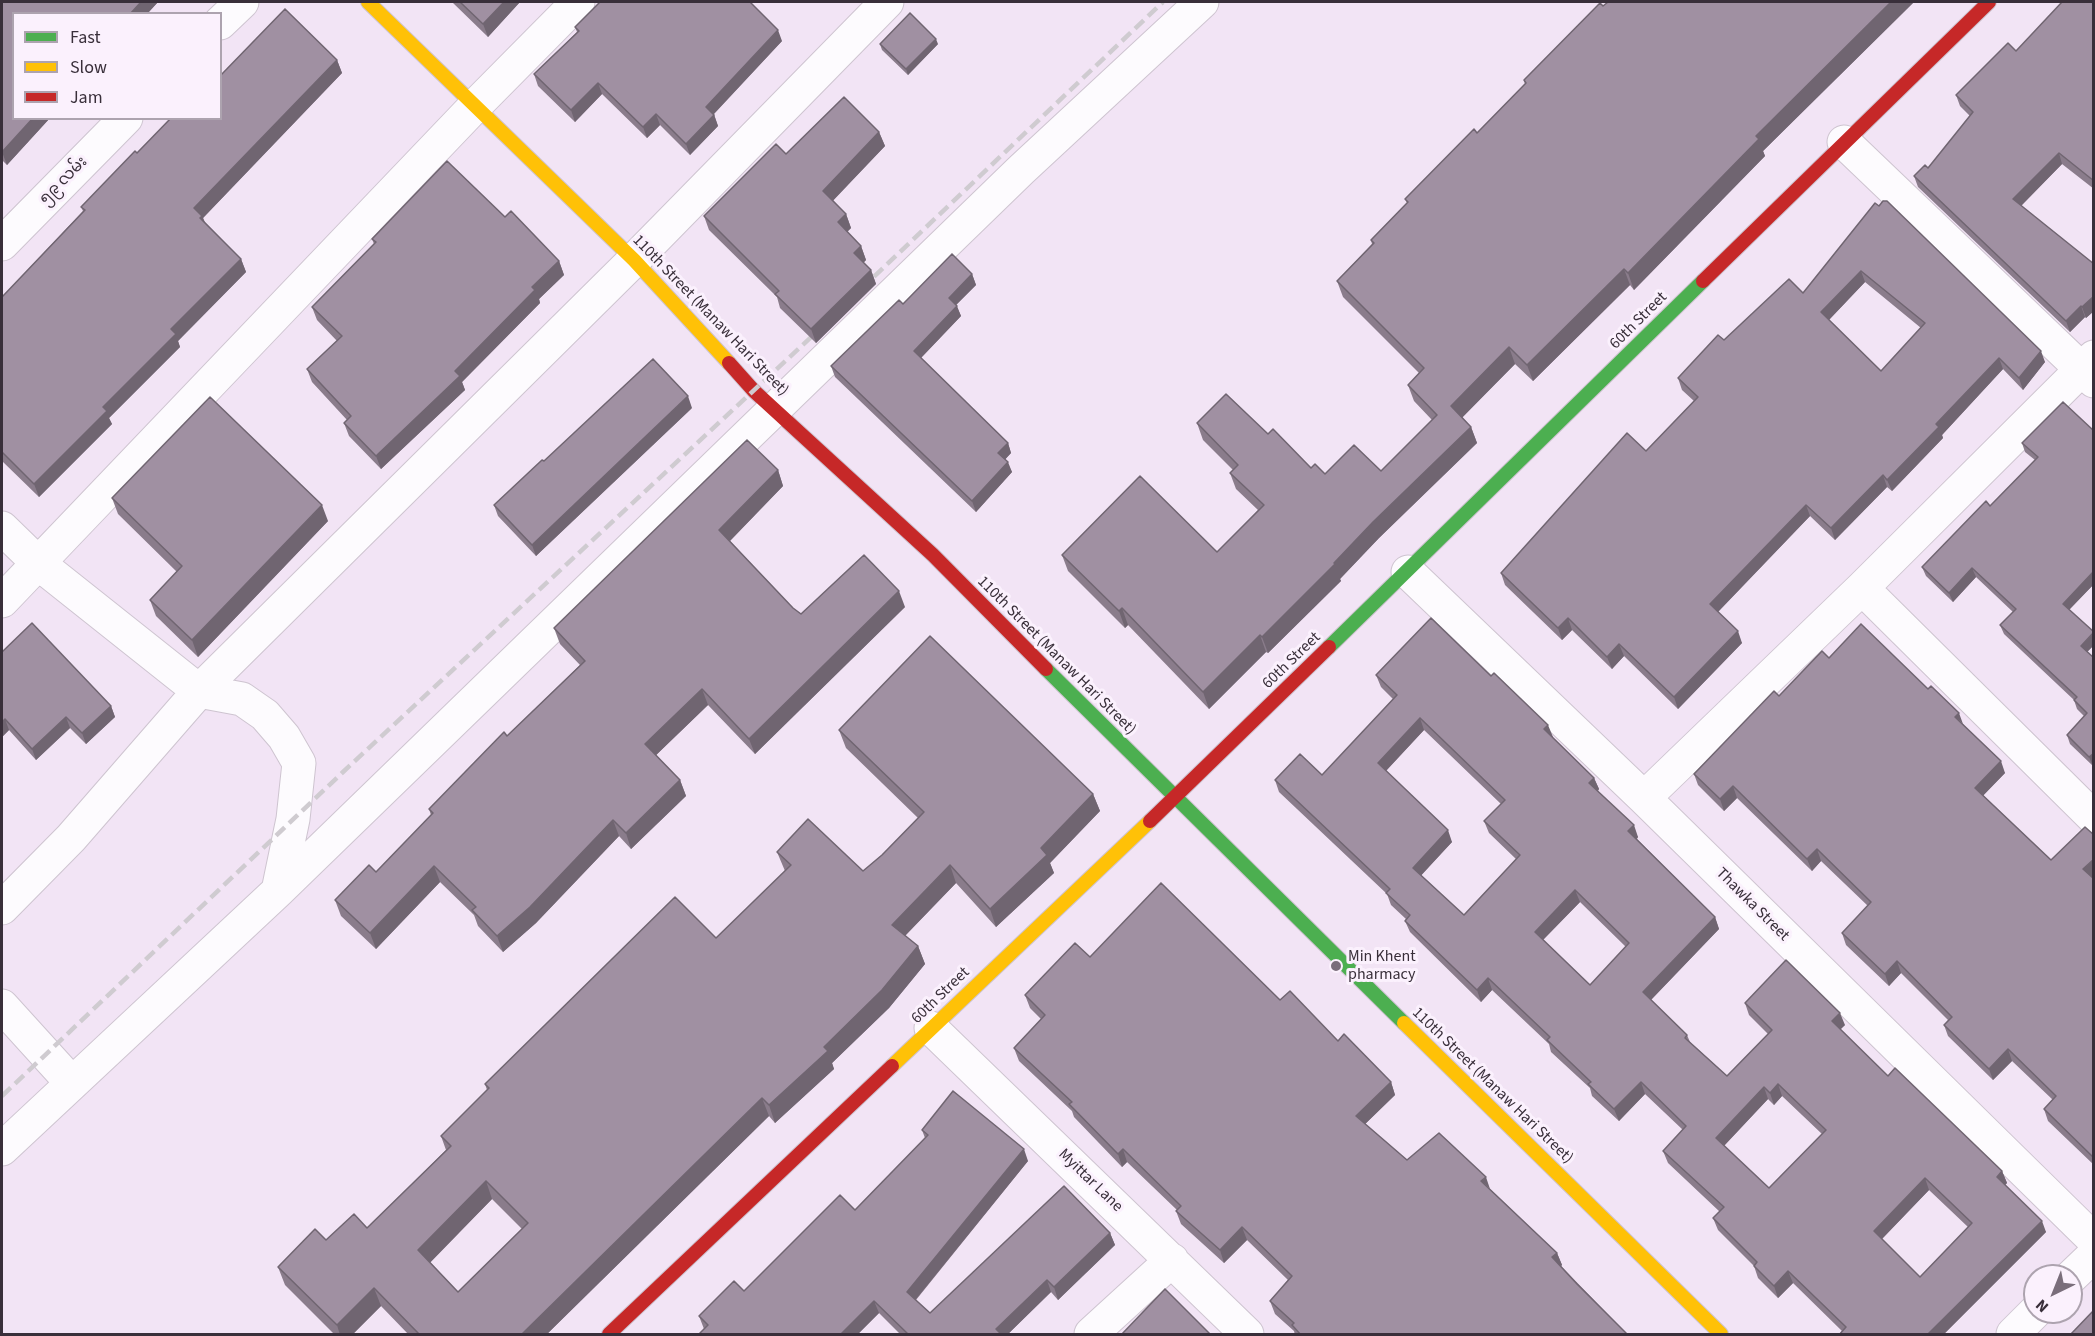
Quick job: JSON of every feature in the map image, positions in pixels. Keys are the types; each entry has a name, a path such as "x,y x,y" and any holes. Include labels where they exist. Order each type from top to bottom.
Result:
{"street":[{"path":"222,21 242,2"},
{"name":"110th Street (Manaw Hari Street)","path":"368,2 634,260 754,391 933,555 1174,798 1721,1335"},
{"path":"2,601 475,106 579,2"},
{"path":"2,908 71,838 198,691 634,260 887,2"},
{"path":"2,1149 71,1082 278,891 1021,170 1202,2"},
{"name":"60th Street","path":"609,1335 1174,798 1408,572 1989,2"},
{"name":"၅၉ လမ်း","path":"2,244 124,120"},
{"path":"1644,798 2090,369 1844,142"},
{"path":"2,528 38,563 198,691 242,699 265,715 284,737 299,763 293,819 278,891"},
{"name":"Thawka Street","path":"1408,572 1644,798 2094,1240"},
{"path":"1862,588 2094,818"},
{"path":"2,1006 71,1082"},
{"name":"Myittar Lane","path":"931,1028 1247,1335"},
{"path":"2083,1266 2094,1255"},
{"path":"1091,1335 1172,1260"},
{"path":"2013,1335 2024,1324"}],"building":[{"path":"2,2 141,2 132,12 12,12 12,120 31,120 2,152"},
{"path":"460,2 504,2 483,24"},
{"path":"600,2 750,2 778,30 706,107 714,115 686,144 656,114 643,127 598,83 571,110 534,74 579,31 575,27"},
{"path":"1608,2 1891,2 1756,136 1759,139 1628,273 1624,269 1527,365 1509,347 1451,406 1471,427 1373,522 1335,564 1262,637 1260,635 1203,692 1122,608 1119,611 1062,555 1140,476 1217,552 1264,505 1230,473 1238,465 1197,423 1226,394 1268,434 1273,429 1311,468 1315,464 1325,474 1354,445 1381,471 1437,415 1408,385 1424,368 1337,281 1374,243 1371,240 1408,202 1405,199 1474,129 1477,133 1526,83 1524,80 1600,3 1603,6"},
{"path":"2062,2 2094,2 2094,181 2059,153 2013,199 2094,264 2094,296 2066,321 1914,176 1925,165 1928,168 1973,112 1956,95 2008,43 2016,51"},
{"path":"285,9 337,60 194,208 202,216 200,218 241,259 171,329 176,334 103,407 107,411 34,484 2,452 2,297 85,210 81,207 135,151 137,153 169,120 222,120 222,74"},
{"path":"910,13 936,39 906,69 880,44"},
{"path":"844,97 879,132 823,191 846,214 838,222 861,246 854,253 871,270 811,329 775,294 779,291 704,216 776,144 786,154"},
{"path":"447,161 505,217 511,211 559,261 532,287 535,290 455,371 460,376 376,456 344,423 351,416 307,369 342,336 312,307 376,242 372,239"},
{"path":"1883,201 1887,201 2041,351 2019,378 1999,358 1936,424 1939,427 1887,480 1883,475 1831,528 1806,505 1710,604 1738,631 1674,697 1619,644 1607,657 1568,618 1558,628 1501,573 1627,433 1646,451 1698,397 1678,378 1718,335 1724,340 1789,279 1803,293 1875,203 1879,206","holes":["1861,271 1925,323 1881,371 1821,312"]},
{"path":"952,254 972,274 949,298 957,306 914,351 1008,443 998,453 1008,462 972,501 831,366 899,300 903,304"},
{"path":"653,359 688,396 532,545 494,505"},
{"path":"210,397 322,505 192,640 150,600 182,566 112,498"},
{"path":"2063,402 2094,431 2094,571 2063,604 2094,632 2081,646 2094,658 2094,753 2089,757 2067,735 2087,713 2074,700 2077,697 2000,625 2016,609 1972,568 1949,593 1922,567 1986,501 1990,506 2038,457 2022,443"},
{"path":"747,440 778,470 719,530 793,608 801,614 864,555 899,591 749,739 702,689 645,744 680,780 626,833 613,820 530,907 497,936 472,910 476,907 434,866 370,933 335,900 369,865 376,872 433,813 429,809 504,732 507,736 585,661 554,628"},
{"path":"1431,618 1491,676 1494,673 1548,725 1544,729 1594,778 1589,783 1634,825 1628,831 1715,917 1643,992 1687,1035 1685,1038 1727,1076 1772,1030 1745,1003 1786,960 1840,1013 1832,1021 1888,1076 1895,1068 2002,1171 1997,1177 2042,1221 1927,1335 1839,1335 1846,1327 1788,1271 1774,1286 1754,1266 1757,1262 1713,1218 1724,1207 1663,1151 1686,1126 1641,1082 1614,1109 1588,1084 1591,1082 1547,1040 1550,1037 1488,978 1477,990 1405,921 1410,915 1386,893 1390,889 1275,780 1300,754 1322,775 1397,695 1376,675","holes":["1420,718 1505,800 1484,821 1520,855 1464,915 1413,868 1448,830 1378,763","1575,890 1629,943 1590,985 1535,932","1778,1084 1826,1130 1769,1188 1716,1138 1764,1087 1770,1093","1925,1178 1972,1223 1920,1277 1874,1231"]},
{"path":"32,623 111,706 82,733 66,717 32,749 5,719 2,722 2,652"},
{"path":"1861,624 1928,689 1931,686 1959,713 1955,717 2001,761 1975,788 2051,860 2085,827 2094,835 2094,859 2083,869 2094,879 2094,1158 2044,1109 2056,1096 2008,1049 1989,1069 1944,1025 1952,1017 1897,961 1885,974 1842,933 1871,902 1817,849 1807,859 1733,786 1720,799 1694,774 1774,691 1779,696 1822,651 1829,658"},
{"path":"930,636 1093,794 1041,848 1047,855 990,909 950,865 892,925 918,946 882,990 824,1047 828,1051 769,1105 762,1098 521,1335 420,1335 374,1288 337,1325 278,1267 315,1229 326,1240 354,1214 367,1228 451,1146 441,1136 489,1088 485,1084 675,897 716,938 791,865 777,852 808,819 863,871 924,812 839,730","holes":["486,1181 528,1223 458,1292 418,1250"]},
{"path":"1161,883 1280,1000 1290,991 1338,1041 1344,1034 1391,1082 1356,1116 1407,1160 1439,1133 1486,1177 1481,1181 1557,1253 1552,1257 1628,1335 1301,1335 1292,1325 1294,1323 1270,1301 1292,1276 1242,1227 1220,1250 1176,1211 1181,1206 1123,1149 1118,1154 1069,1104 1072,1102 1014,1048 1045,1015 1025,995 1075,943 1090,957"},
{"path":"953,1091 1024,1149 907,1292 930,1313 1064,1186 1110,1233 1054,1287 1047,1280 996,1329 1002,1335 909,1335 874,1301 840,1335 698,1335 708,1325 699,1316 734,1281 744,1291 840,1195 855,1210 928,1135 922,1130"},
{"path":"1165,1289 1211,1335 1121,1335"},
{"path":"2094,1310 2094,1335 2070,1335 2083,1324"}],"railway":[{"path":"861,289 1163,2"},
{"path":"2,1096 343,772 822,327"}],"traffic: fast":[{"path":"1329,647 1703,281"},
{"path":"1046,669 1404,1023"}],"traffic: slow":[{"path":"368,2 634,260 729,363"},
{"path":"892,1066 1150,821"},
{"path":"1404,1023 1721,1334"}],"traffic: jam":[{"path":"1703,281 1989,2"},
{"path":"729,363 754,391 933,555 1046,669"},
{"path":"1150,821 1329,647"},
{"path":"609,1334 892,1066"}],"place":[{"name":"Min Khent pharmacy","path":"1336,966"}]}
